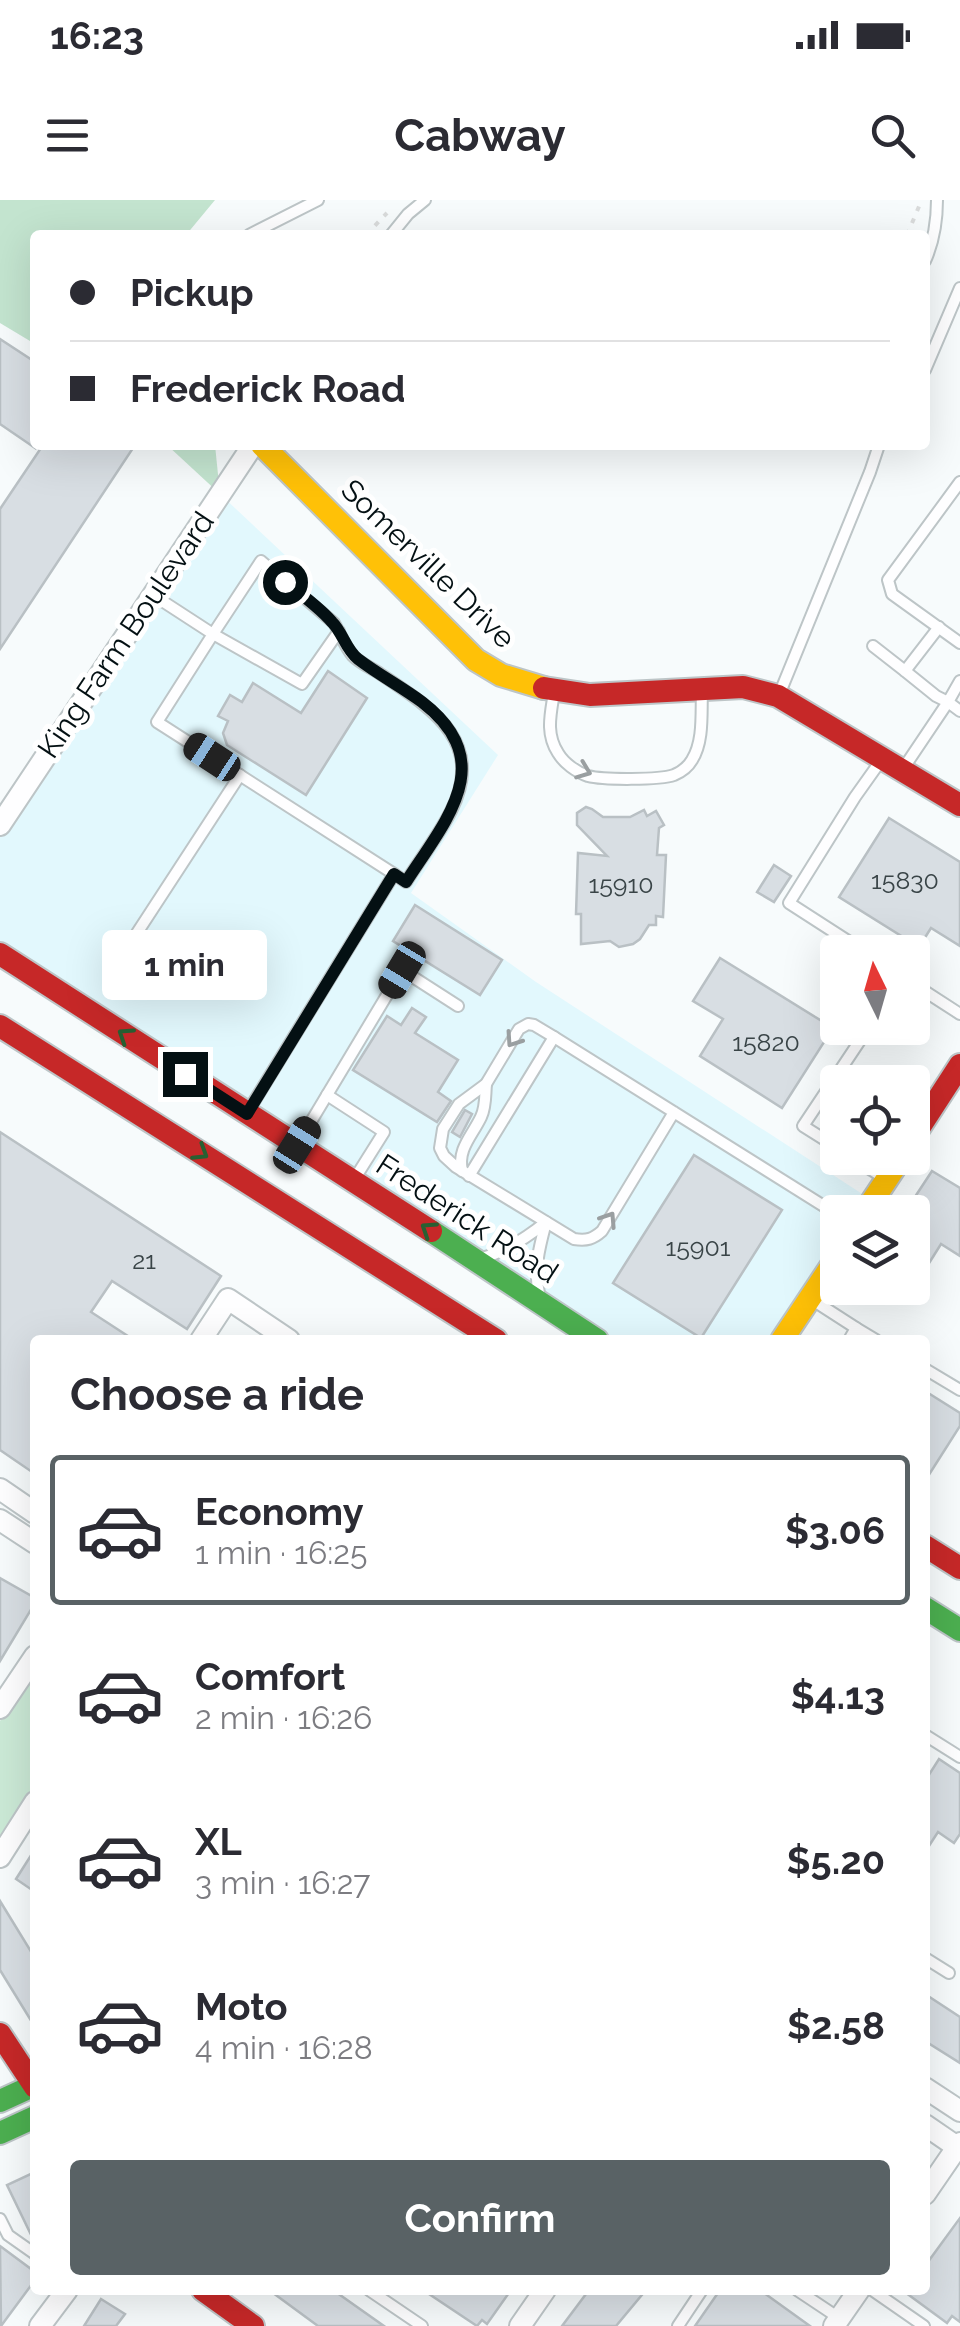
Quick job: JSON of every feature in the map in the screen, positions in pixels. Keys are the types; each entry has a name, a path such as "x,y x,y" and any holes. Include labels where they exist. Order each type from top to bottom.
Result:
{"main road":[{"name":"Somerville Drive","path":"267,450 476,660 502,675 554,691 608,694 743,687 778,696 960,806"},
{"name":"Frederick Road","path":"0,954 589,1335"},
{"path":"0,1026 488,1335"},
{"path":"930,1112 960,1065"},
{"path":"877,1195 890,1175"},
{"path":"785,1335 820,1283"},
{"path":"930,1549 960,1568"},
{"path":"930,1611 960,1630"},
{"path":"0,2034 30,2080"},
{"path":"0,2101 30,2088"},
{"path":"0,2133 30,2119"},
{"path":"210,2295 252,2326"}],"street":[{"name":"King Farm Boulevard","path":"0,825 250,450"},
{"path":"204,1335 228,1300 281,1335"},
{"path":"0,1489 30,1509"},
{"path":"0,1520 30,1540"},
{"path":"0,1708 30,1663"},
{"path":"0,1856 30,1810"},
{"path":"930,2091 960,2111"},
{"path":"930,2128 959,2146 930,2187"},
{"path":"40,2326 63,2295"},
{"path":"520,2326 541,2295"},
{"path":"837,2322 856,2295"}],"lane":[{"path":"289,200 289,214"},
{"path":"259,230 318,200"},
{"path":"395,230 426,200"},
{"path":"930,249 937,200"},
{"path":"930,358 960,288"},
{"path":"778,696 880,450"},
{"path":"960,482 888,580 892,594 960,642"},
{"path":"261,561 339,631 354,656 437,714 458,742 460,789 452,810 406,882 157,722 261,561"},
{"path":"153,595 302,684 339,631"},
{"path":"905,671 939,627"},
{"path":"872,646 960,711"},
{"path":"838,935 789,904 855,797 893,764 948,702 960,681"},
{"path":"554,691 549,723 551,740 567,764 590,776 660,778 676,774 692,760 700,734 702,688"},
{"path":"122,956 240,775"},
{"path":"247,1114 394,874"},
{"path":"297,1145 402,970 458,1006"},
{"path":"930,995 960,1014"},
{"path":"674,1112 602,1231 584,1241 574,1239 466,1173 440,1148 441,1135 464,1099 486,1084 523,1026 534,1024 820,1204"},
{"path":"466,1173 554,1036"},
{"path":"466,1173 461,1152 482,1114 486,1084"},
{"path":"328,1095 384,1132 354,1180"},
{"path":"820,1101 803,1126 820,1137"},
{"path":"880,1175 887,1179"},
{"path":"474,1260 518,1242 546,1222"},
{"path":"542,1304 536,1283 546,1222"},
{"path":"810,1298 868,1335"},
{"path":"851,1335 856,1328"},
{"path":"930,1372 960,1390"},
{"path":"930,1738 960,1757"},
{"path":"930,1961 948,1973"},
{"path":"0,2219 4,2238 30,2251"},
{"path":"376,2295 422,2326"},
{"path":"678,2326 699,2295"},
{"path":"803,2295 837,2322"},
{"path":"879,2295 924,2326"}],"path":[{"path":"909,230 922,200"}],"shaded area":[{"path":"220,494 498,755 411,893 536,982 820,1167 820,1175 833,1175 864,1195 820,1195 820,1283 788,1335 589,1335 0,954 0,825"}],"green space":[{"path":"0,200 215,200 190,230 30,230 30,341 0,323"},
{"path":"172,450 216,450 220,494"},
{"path":"30,1676 30,1792 0,1838 0,1721"}],"building":[{"path":"0,339 30,359 30,445 0,424"},
{"path":"40,450 132,450 0,649 0,509"},
{"path":"328,671 367,698 306,795 227,745 223,733 228,721 218,716 230,695 242,702 253,683 301,713"},
{"path":"586,807 603,817 630,817 644,810 647,816 656,811 664,825 659,828 657,855 666,855 663,917 656,916 656,925 649,925 633,944 581,944 581,914 576,914 578,853 607,856 577,825 577,813"},
{"path":"889,818 960,862 960,946 931,928 927,935 900,935 839,897"},
{"path":"774,865 791,876 774,902 757,892"},
{"path":"415,905 502,960 480,995 393,941"},
{"path":"720,958 820,1020 822,1045 782,1108 700,1056 723,1019 693,1001"},
{"path":"412,1008 426,1017 415,1033 458,1060 438,1092 451,1101 437,1122 353,1070 387,1016 401,1025"},
{"path":"465,1110 472,1114 460,1137 452,1132"},
{"path":"0,1132 221,1276 187,1329 112,1281 91,1312 126,1335 30,1335 30,1471 0,1450"},
{"path":"694,1155 782,1210 703,1335 696,1335 613,1283"},
{"path":"932,1171 960,1188 960,1256 941,1244 930,1262 930,1195 916,1195"},
{"path":"930,1394 960,1413 960,1426 930,1473"},
{"path":"0,1578 30,1595 30,1611 0,1661"},
{"path":"939,1759 960,1773 960,1834 954,1843 938,1832 930,1844 930,1773"},
{"path":"30,1857 30,1889 16,1879"},
{"path":"0,1901 30,1950 30,2019 0,1970"},
{"path":"930,1997 960,2017 960,2063 930,2044"},
{"path":"30,2174 30,2233 7,2185"},
{"path":"960,2218 960,2322 952,2316 947,2323 909,2295 930,2295 930,2259"},
{"path":"0,2246 30,2268 30,2287 1,2326"},
{"path":"276,2295 340,2295 384,2326 318,2326"},
{"path":"430,2295 507,2295 487,2324 482,2320 477,2326"},
{"path":"585,2295 642,2295 616,2326 562,2326"},
{"path":"717,2295 767,2295 810,2326 695,2326"},
{"path":"101,2299 125,2314 116,2326 84,2326"}],"traffic: fast":[{"path":"431,1231 589,1335"},
{"path":"930,1611 960,1630"},
{"path":"0,2101 30,2087"},
{"path":"0,2133 30,2119"}],"traffic: slow":[{"path":"267,450 476,660 501,675 544,688"},
{"path":"876,1195 890,1175"},
{"path":"785,1335 820,1283"}],"traffic: jam":[{"path":"544,688 590,695 743,687 778,696 960,805"},
{"path":"0,954 431,1231"},
{"path":"0,1026 488,1335"},
{"path":"930,1111 960,1065"},
{"path":"930,1549 960,1568"},
{"path":"0,2034 30,2079"},
{"path":"210,2295 253,2326"}],"route":[{"path":"185,1074 247,1114 394,874 406,882 452,810 460,789 461,758 449,727 421,701 354,656 334,623 285,582"}]}
